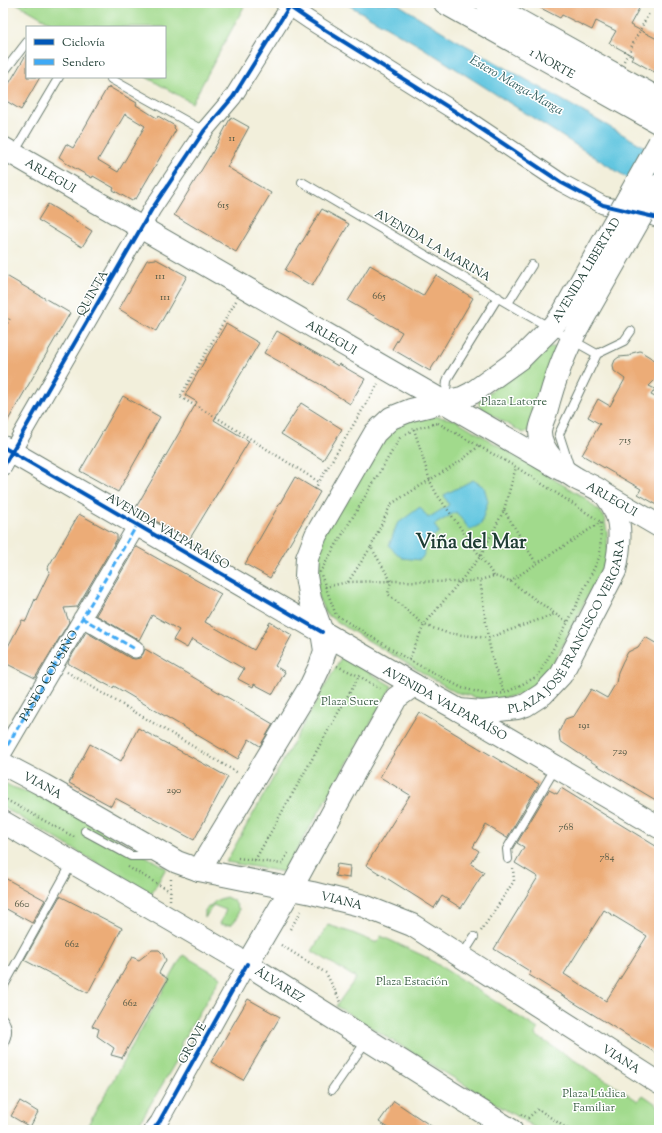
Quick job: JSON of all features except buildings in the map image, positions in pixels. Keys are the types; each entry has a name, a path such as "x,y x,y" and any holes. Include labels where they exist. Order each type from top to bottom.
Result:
{"main road":[{"name":"1 NORTE","path":"445,3 659,123"},
{"name":"1 NORTE","path":"487,3 659,99"},
{"name":"AVENIDA LIBERTAD","path":"566,326 659,143"},
{"name":"ARLEGUI","path":"8,151 659,526"},
{"name":"AVENIDA LIBERTAD","path":"566,326 659,185"},
{"path":"204,861 311,685 323,659 325,651 318,593 306,576 307,558 316,535 375,433 391,418 410,410 462,398 472,393 566,326"},
{"path":"566,326 564,353 550,394 540,432 542,442 547,452 554,461 572,476"},
{"name":"AVENIDA VALPARAÍSO","path":"6,456 137,525 659,827"},
{"name":"PLAZA JOSÉ FRANCISCO VERGARA","path":"459,710 482,712 511,700 526,705 544,694 561,675 615,571 619,554 610,525 615,511 604,494"},
{"path":"247,964 291,889 396,698 414,686"},
{"name":"VIANA","path":"3,764 43,785 177,862 204,861 291,889 364,906 412,925 659,1083"},
{"name":"ÁLVAREZ","path":"3,822 247,964 367,1039 513,1120"}],"street":[{"name":"QUINTA","path":"6,456 152,209 204,131 233,97 286,5"},
{"path":"286,5 449,108 562,183 603,205 659,219"},
{"name":"PASEO COUSIÑO","path":"3,753 137,525"},
{"name":"PASEO COUSIÑO","path":"82,618 135,649"},
{"name":"GROVE","path":"153,1130 160,1122 247,964"}],"lane":[{"path":"3,73 26,43"},
{"path":"8,151 58,78"},
{"path":"111,79 204,131"},
{"name":"AVENIDA LA MARINA","path":"302,182 508,303 566,326 597,354"},
{"path":"508,303 532,264"},
{"path":"444,402 449,376 498,297"},
{"path":"572,476 559,434 597,354 624,341 631,331"},
{"path":"508,859 507,849 556,767"},
{"path":"85,831 131,856 165,855"},
{"path":"3,987 72,862"},
{"path":"462,957 474,937"},
{"path":"3,1019 6,1023 8,1036 3,1044"},
{"path":"332,1090 367,1039"}],"path":[{"path":"616,75 649,13"},
{"path":"244,287 180,397 319,482"},
{"path":"3,330 10,318"},
{"path":"315,489 378,384 372,380"},
{"path":"511,700 462,688 409,660 336,615 318,593 320,572 400,438 414,429 438,423 516,467 610,525"},
{"path":"414,429 430,480 436,493 494,576"},
{"path":"348,582 371,547 391,504 462,460 479,446"},
{"path":"409,660 424,625 480,557 504,510 516,467"},
{"path":"504,510 536,563"},
{"path":"510,581 536,563 610,525"},
{"path":"511,700 538,676 568,622 600,556 610,525"},
{"path":"371,547 391,581 388,594 424,625 447,634 488,638 555,614"},
{"path":"318,593 348,582 460,582 480,580 494,576 510,581 568,622"},
{"path":"480,580 488,638 494,666 511,700"},
{"path":"323,659 359,676 396,698"},
{"path":"54,665 253,781"},
{"path":"255,860 359,676"},
{"path":"204,861 232,858 282,864"},
{"path":"288,933 303,907"},
{"path":"284,939 281,945 326,973 341,1002"},
{"path":"513,1120 528,1118 538,1110 569,1130"}],"green space":[{"path":"16,3 246,3 192,103 148,78 166,78 166,26 56,26"},
{"name":"Plaza Latorre","path":"545,347 557,347 528,431 523,433 482,409 478,402"},
{"path":"434,416 456,420 585,498 604,516 607,532 608,556 545,680 526,693 489,701 455,692 326,614 317,595 316,560 322,536 375,446 400,422"},
{"name":"Plaza Sucre","path":"342,656 392,686 284,872 226,862"},
{"path":"3,782 12,787 47,798 166,868 151,895 3,807"},
{"path":"226,897 234,901 239,909 237,918 232,924 220,924 226,910 213,905 205,918 205,910 217,900"},
{"path":"328,925 377,943 381,936 426,957 538,1029 535,1035 638,1101 643,1095 659,1106 659,1130 537,1129 336,1006 356,978 312,951"},
{"path":"183,955 221,977 181,1043 181,1053 134,1130 85,1130"}],"water":[{"name":"Estero Marga-Marga","path":"345,3 396,3 453,38 659,155 659,198 420,46"},
{"path":"473,480 484,487 488,501 481,524 470,530 456,512 434,525 439,532 424,543 424,555 420,560 402,558 389,546 397,524 420,507 428,518 449,505 444,495"}],"marked path":[{"path":"3,753 137,525"},
{"path":"82,618 135,649"}],"cycle path":[{"path":"284,3 456,112 562,183 603,205 659,219"},
{"path":"3,467 152,209 204,131 233,97 289,7"},
{"path":"3,447 322,632"},
{"path":"153,1130 159,1122 247,964"}],"district":[{"name":"Viña del Mar","path":"471,541"}],"park label":[{"name":"Plaza Estación","path":"412,981"},
{"name":"Plaza Lúdica Familiar","path":"594,1100"}]}
